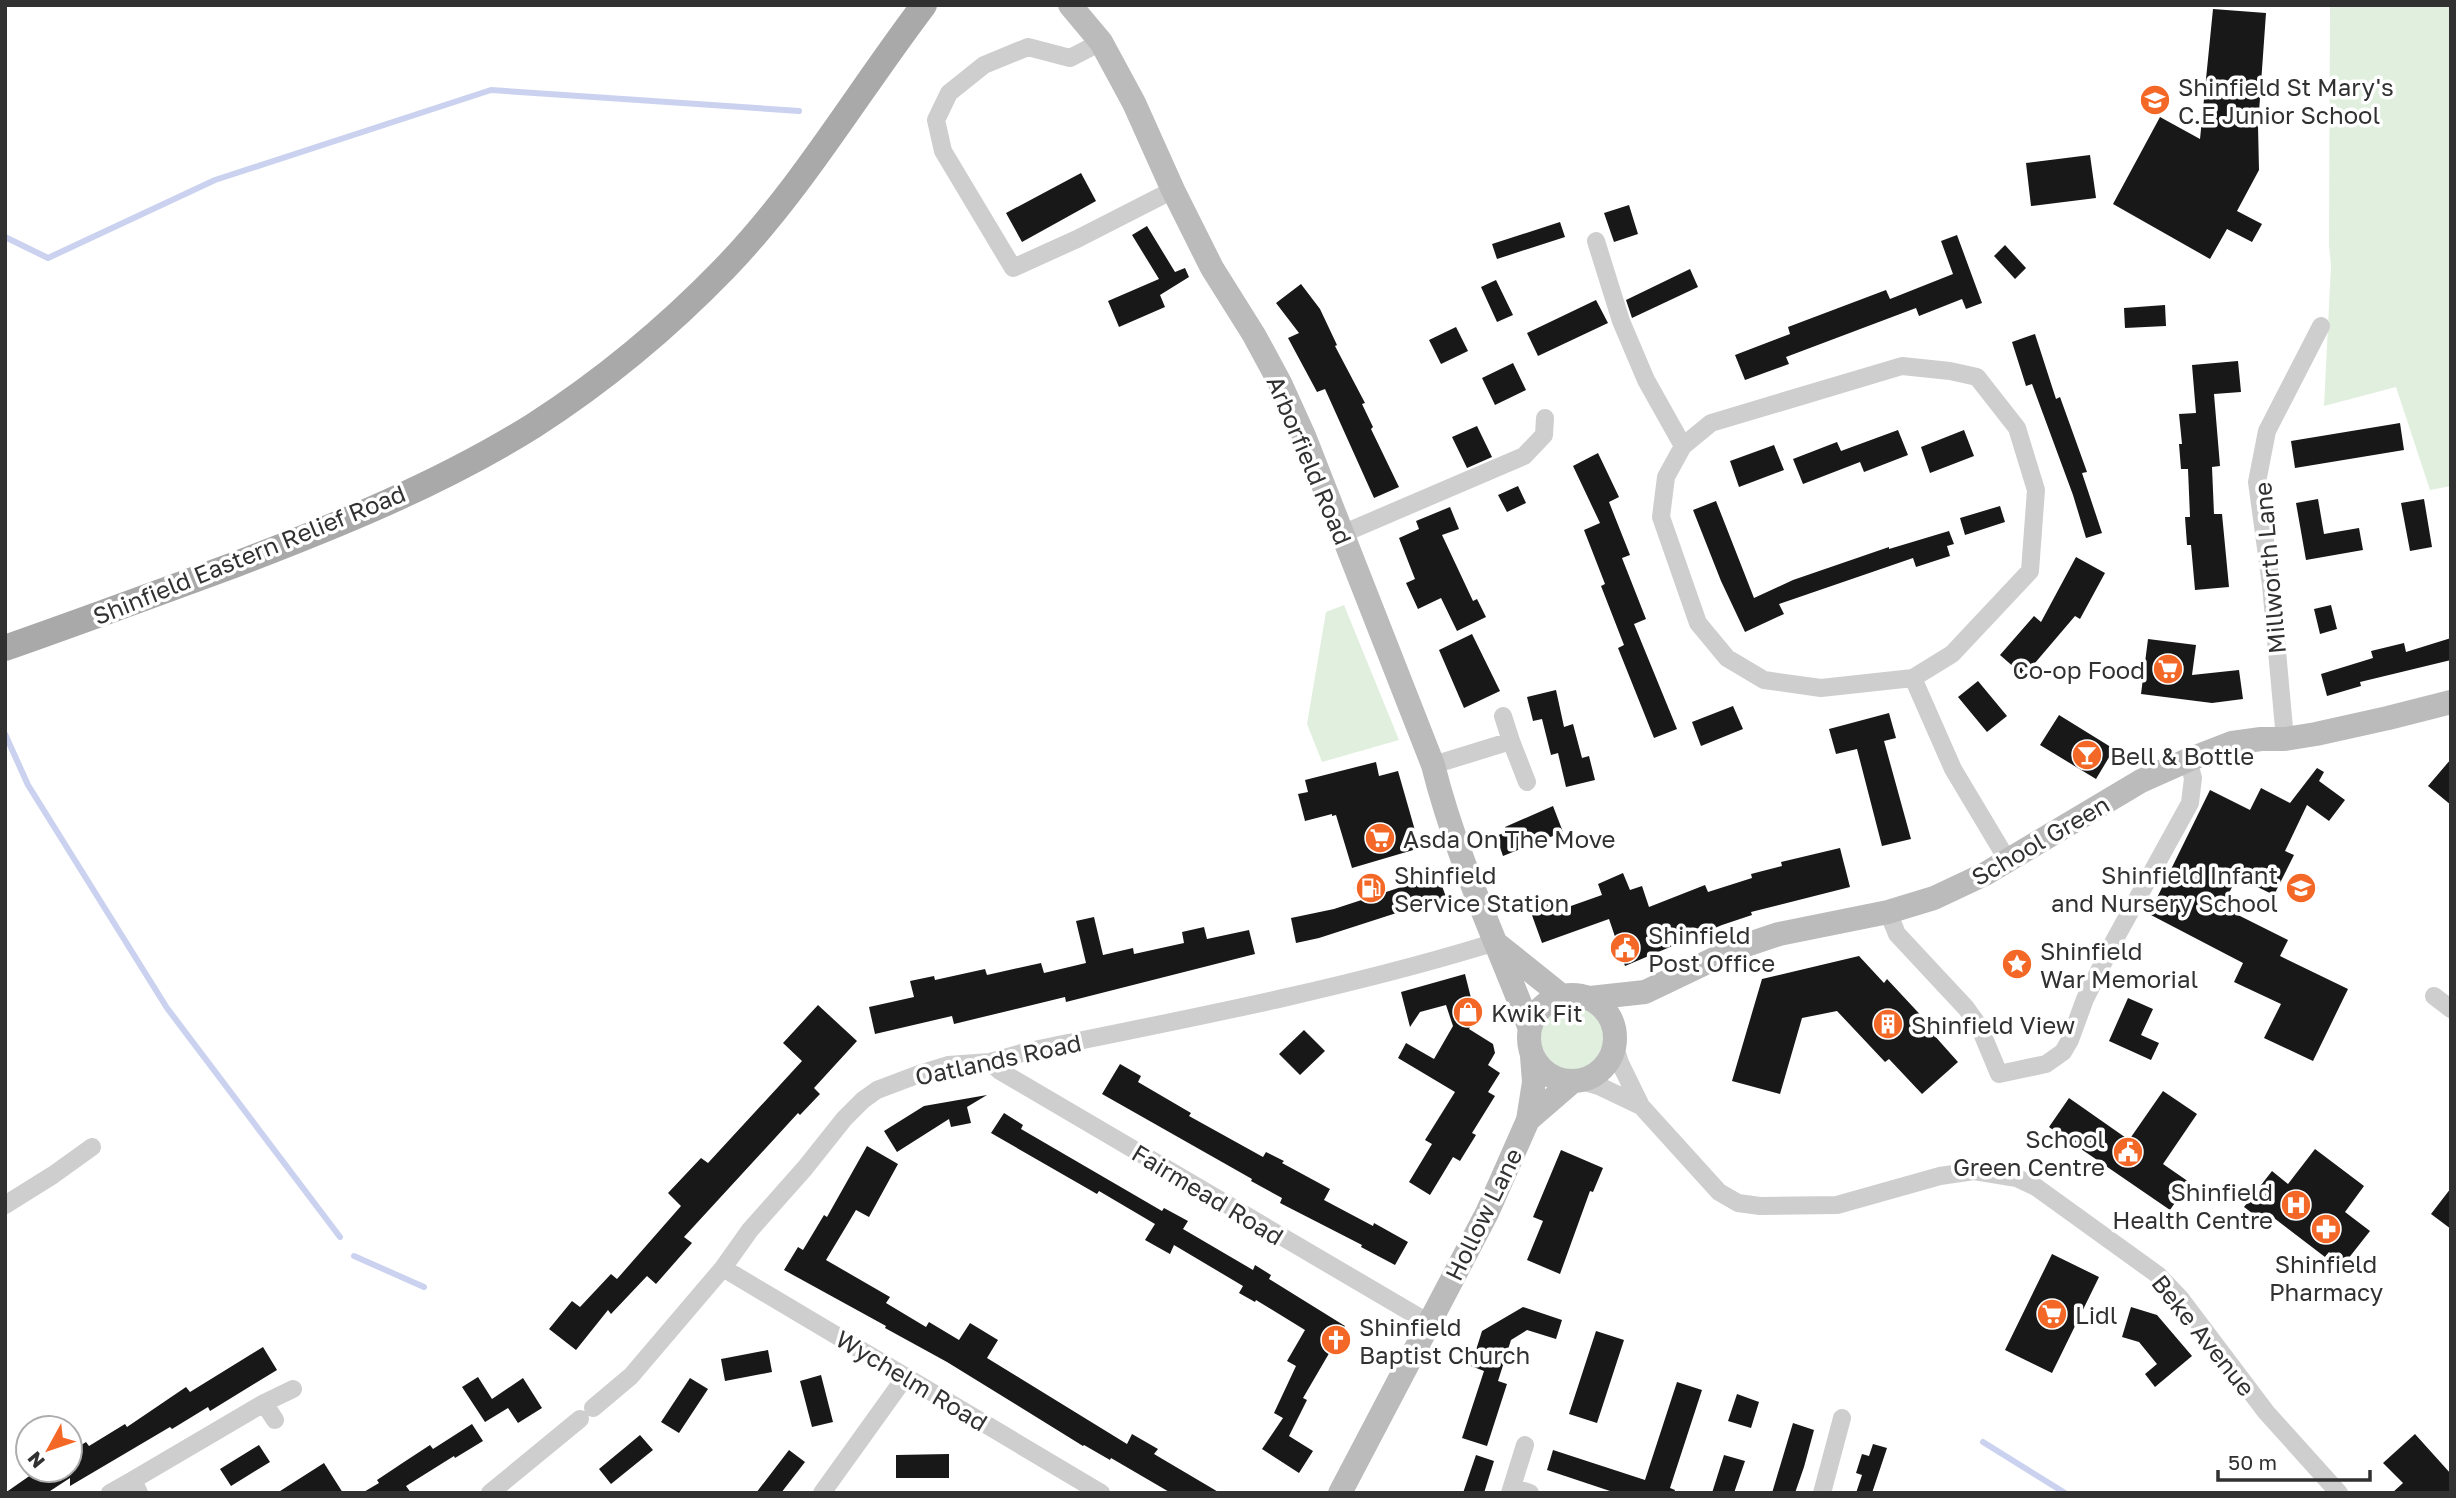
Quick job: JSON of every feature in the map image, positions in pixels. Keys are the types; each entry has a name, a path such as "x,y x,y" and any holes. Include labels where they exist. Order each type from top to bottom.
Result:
{"main road":[{"name":"Shinfield Eastern Relief Road","path":"5,648 345,522 448,473 531,427 570,401 667,326 726,267 767,220 837,130 924,5"},
{"name":"Arborfield Road","path":"1070,5 1101,42 1134,103 1212,268 1254,335 1304,436 1433,765 1457,840 1530,1030"},
{"name":"School Green","path":"1590,998 1645,992 1737,948 1779,934 1888,912 1934,898 2008,861 2141,781 2232,743 2284,739 2451,702"},
{"path":"1494,941 1562,996"},
{"name":"School Green","path":"1615,1040 1628,1010 1645,992"},
{"path":"1562,996 1590,998 1602,1006 1611,1019 1615,1040 1607,1065 1600,1072 1576,1081 1556,1078 1542,1069 1532,1055 1529,1043 1534,1018 1541,1008 1562,996"},
{"name":"Hollow Lane","path":"1340,1493 1471,1245 1528,1120 1534,1082 1532,1055"},
{"name":"Hollow Lane","path":"1528,1120 1576,1081"}],"street":[{"path":"1101,42 1070,58 1028,47 984,65 949,93 936,120 943,150 1013,268 1173,190"},
{"path":"1596,241 1621,321 1646,380 1683,446"},
{"name":"Millworth Lane","path":"2284,739 2271,585 2257,482 2267,431 2321,326"},
{"path":"1902,366 1951,371 1977,377 2017,428 2036,491 2030,571 1952,654 1913,678 1821,688 1764,680 1727,658 1698,623 1661,517 1666,477 1683,446 1711,424 1902,366"},
{"path":"1342,534 1524,456 1544,435 1545,418"},
{"path":"1913,678 1953,769 2008,861"},
{"path":"1503,716 1527,782"},
{"path":"1433,765 1511,741"},
{"path":"1888,912 1897,934 1972,1017 1992,1052 1999,1074 2046,1064 2063,1052 2070,1040 2085,999 2190,803 2193,778 2188,760"},
{"name":"Oatlands Road","path":"490,1493 631,1377 844,1119 877,1090 948,1065 990,1062 1029,1051 1293,996 1369,978 1494,941"},
{"path":"2434,996 2451,1009"},
{"path":"1615,1040 1620,1063 1641,1106"},
{"name":"Fairmead Road","path":"990,1062 999,1071 1429,1323"},
{"path":"1576,1081 1598,1086 1641,1106"},
{"name":"Beke Avenue","path":"1641,1106 1719,1192 1738,1203 1760,1206 1837,1205 1940,1177 1975,1171 2017,1178 2036,1187 2158,1275 2180,1298 2266,1412 2339,1493"},
{"path":"5,1205 92,1147"},
{"name":"Wychelm Road","path":"723,1268 1101,1493"},
{"path":"822,1493 906,1376"},
{"path":"110,1493 136,1486 264,1403 293,1389"},
{"path":"264,1403 275,1420"},
{"path":"1822,1493 1842,1418"},
{"path":"1525,1445 1511,1490 1530,1493"}],"green space":[{"path":"2330,5 2451,5 2451,486 2430,490 2396,387 2324,406 2331,266"},
{"path":"1344,605 1399,740 1322,762 1307,724 1326,612"},
{"path":"1567,1005 1579,1005 1591,1010 1601,1020 1606,1038 1604,1051 1591,1066 1579,1071 1567,1071 1555,1066 1545,1056 1540,1044 1540,1032 1545,1020 1555,1010"}],"building":[{"path":"2213,9 2266,13 2258,126 2259,170 2237,211 2262,224 2252,242 2227,229 2210,259 2113,204 2160,117 2200,139"},
{"path":"2090,155 2096,198 2031,206 2026,163"},
{"path":"1081,173 1096,201 1022,242 1006,213"},
{"path":"1629,205 1638,234 1614,242 1604,213"},
{"path":"1560,222 1565,237 1497,259 1492,244"},
{"path":"1147,226 1175,272 1185,268 1189,277 1160,295 1165,307 1119,327 1108,301 1159,279 1132,235"},
{"path":"1957,235 1982,303 1966,309 1962,299 1919,316 1916,308 1786,357 1789,364 1745,380 1735,355 1790,334 1788,327 1886,290 1890,299 1953,274 1941,241"},
{"path":"2005,245 2026,268 2015,279 1994,256"},
{"path":"1690,269 1698,287 1632,318 1626,300"},
{"path":"1496,280 1513,315 1497,322 1481,287"},
{"path":"1301,284 1320,309 1337,345 1335,346 1365,403 1362,404 1373,427 1371,429 1399,487 1374,498 1325,389 1317,392 1288,338 1299,333 1276,303"},
{"path":"1596,300 1608,323 1538,356 1527,333"},
{"path":"2165,305 2166,326 2125,328 2124,308"},
{"path":"1456,327 1468,351 1441,364 1429,340"},
{"path":"2035,334 2056,399 2060,397 2087,472 2082,473 2102,533 2086,538 2032,384 2026,386 2012,342"},
{"path":"2238,361 2241,392 2214,394 2220,466 2212,467 2214,514 2222,514 2229,587 2195,590 2191,545 2187,545 2185,517 2190,517 2188,469 2181,469 2179,414 2196,413 2192,365"},
{"path":"1513,363 1526,390 1495,405 1482,378"},
{"path":"2400,423 2404,450 2295,468 2291,441"},
{"path":"1477,426 1492,457 1467,468 1452,437"},
{"path":"1898,430 1908,455 1864,472 1860,462 1803,484 1793,459 1837,442 1841,451"},
{"path":"1964,430 1974,456 1930,473 1921,447"},
{"path":"1774,445 1784,470 1739,487 1730,461"},
{"path":"1598,453 1619,497 1609,502 1630,555 1622,558 1646,619 1634,624 1677,729 1654,738 1618,648 1624,645 1601,586 1605,584 1584,530 1600,523 1573,466"},
{"path":"1518,486 1526,503 1507,512 1498,495"},
{"path":"2318,499 2324,534 2359,528 2363,550 2306,560 2296,503"},
{"path":"2424,499 2432,547 2410,551 2401,503"},
{"path":"1716,501 1754,598 1793,580 1889,547 1949,531 1954,544 1947,546 1950,556 1916,567 1913,558 1779,604 1784,614 1745,632 1693,510"},
{"path":"2000,506 2005,522 1965,535 1960,518"},
{"path":"1450,507 1459,529 1442,535 1473,601 1477,599 1486,617 1457,631 1441,598 1418,609 1406,583 1415,579 1399,538 1419,529 1416,521"},
{"path":"2076,557 2105,573 2080,619 2075,616 2024,676 2000,655 2034,616 2041,622"},
{"path":"2331,605 2337,629 2320,634 2314,609"},
{"path":"1472,634 1500,691 1464,708 1439,650"},
{"path":"2451,638 2451,660 2360,682 2361,686 2327,696 2321,674 2373,658 2371,651 2404,643 2406,652"},
{"name":"Co-op Food","path":"2148,639 2196,645 2192,675 2239,670 2243,699 2212,703 2141,694"},
{"path":"1978,681 2007,716 1987,732 1958,697"},
{"path":"1556,690 1564,727 1573,724 1582,758 1589,756 1595,780 1566,787 1558,753 1551,755 1542,719 1533,721 1527,697"},
{"path":"1733,706 1743,729 1701,746 1692,722"},
{"path":"1889,713 1896,738 1884,741 1911,839 1882,846 1857,749 1836,754 1829,729"},
{"path":"2059,715 2114,749 2096,779 2040,745"},
{"path":"2451,759 2451,805 2428,786"},
{"path":"1376,762 1379,776 1398,771 1420,848 1352,868 1336,815 1305,821 1298,794 1308,792 1305,780"},
{"path":"2317,768 2324,772 2319,781 2345,800 2329,821 2307,805 2285,851 2294,855 2274,895 2237,877 2222,907 2288,940 2280,956 2348,989 2313,1061 2264,1038 2281,1004 2234,982 2243,963 2149,914 2210,790 2250,810 2261,788 2290,803"},
{"path":"1553,806 1563,832 1503,856 1496,836 1506,832 1505,827"},
{"path":"1840,848 1850,887 1751,912 1752,915 1625,966 1609,919 1542,943 1529,907 1547,901 1551,913 1602,895 1598,884 1623,873 1630,890 1642,886 1649,907 1705,885 1708,892 1752,878 1751,874 1782,866 1781,862"},
{"path":"1438,875 1446,897 1296,943 1291,918 1334,909"},
{"path":"1094,917 1103,955 1133,948 1134,954 1184,943 1182,932 1204,927 1207,939 1249,930 1255,954 1066,1002 1065,997 954,1024 952,1016 875,1034 869,1007 914,997 910,981 934,976 935,980 985,969 987,975 1041,963 1044,973 1086,963 1076,921"},
{"name":"Shinfield View","path":"1859,956 1884,983 1887,979 1928,1023 1925,1025 1958,1062 1922,1094 1889,1059 1885,1062 1837,1011 1802,1018 1780,1094 1732,1081 1762,979"},
{"path":"1465,974 1473,1006 1480,1011 1469,1029 1493,1044 1495,1053 1488,1065 1500,1073 1488,1092 1495,1096 1472,1133 1476,1135 1460,1161 1453,1157 1430,1195 1409,1182 1432,1144 1425,1140 1455,1092 1398,1058 1406,1043 1434,1059 1453,1026 1446,1005 1420,1012 1410,1027 1401,992"},
{"path":"2128,998 2153,1009 2141,1035 2159,1043 2151,1060 2109,1041"},
{"path":"818,1005 857,1041 814,1088 820,1094 800,1115 798,1113 684,1237 692,1243 656,1284 647,1276 611,1314 608,1310 576,1350 549,1329 572,1301 580,1307 611,1274 617,1279 681,1206 668,1193 701,1158 708,1163 802,1061 783,1043"},
{"path":"1304,1030 1325,1051 1300,1075 1279,1054"},
{"path":"1120,1064 1141,1076 1138,1082 1191,1113 1189,1116 1263,1157 1266,1152 1284,1161 1282,1163 1330,1189 1324,1200 1408,1242 1395,1265 1280,1203 1282,1198 1251,1181 1252,1179 1102,1094"},
{"name":"School Green Centre","path":"2163,1091 2197,1114 2163,1164 2189,1182 2170,1210 2049,1127 2069,1098 2129,1140"},
{"path":"987,1095 967,1107 971,1123 951,1127 949,1119 897,1152 884,1131 924,1106"},
{"path":"1004,1113 1023,1125 1021,1129 1162,1211 1164,1208 1188,1221 1183,1229 1253,1270 1255,1265 1271,1275 1269,1279 1345,1326 1303,1398 1307,1400 1289,1436 1313,1451 1299,1473 1262,1449 1283,1418 1274,1413 1296,1366 1287,1361 1305,1330 1256,1300 1255,1302 1239,1293 1243,1286 1174,1245 1170,1254 1145,1240 1155,1224 991,1133"},
{"path":"867,1146 898,1164 869,1217 856,1210 826,1260 890,1297 886,1303 926,1327 929,1322 959,1340 970,1323 998,1340 987,1358 1127,1444 1132,1434 1158,1449 1154,1454 1220,1493 1171,1493 1111,1458 1110,1460 1083,1446 947,1362 885,1328 886,1326 784,1270 798,1247 803,1250 824,1215 827,1217"},
{"path":"2315,1149 2364,1186 2345,1212 2370,1231 2344,1264 2329,1252 2325,1257 2274,1218 2268,1225 2244,1207 2272,1171 2288,1184"},
{"path":"1561,1150 1603,1168 1593,1192 1590,1191 1560,1274 1527,1260 1543,1221 1533,1217"},
{"path":"2451,1188 2451,1229 2431,1214"},
{"name":"Lidl","path":"2052,1254 2099,1277 2052,1373 2005,1350"},
{"path":"1523,1307 1562,1320 1556,1339 1527,1330 1511,1340 1498,1381 1507,1384 1487,1446 1462,1438 1484,1371 1471,1366 1482,1331"},
{"path":"2131,1307 2157,1315 2192,1356 2155,1387 2145,1374 2157,1364 2139,1342 2122,1337"},
{"path":"1596,1331 1624,1340 1597,1423 1569,1414"},
{"path":"263,1347 277,1370 210,1411 208,1407 172,1429 170,1427 84,1478 84,1443 89,1446 125,1424 127,1427 186,1387 190,1392"},
{"path":"768,1350 772,1372 725,1381 721,1359"},
{"path":"821,1375 833,1422 812,1427 800,1381"},
{"path":"478,1377 492,1399 523,1378 542,1408 518,1423 508,1408 485,1422 462,1387"},
{"path":"690,1378 708,1389 679,1433 661,1422"},
{"path":"1677,1382 1702,1390 1670,1488 1675,1490 1674,1493 1616,1493 1547,1470 1553,1450 1645,1480"},
{"path":"1737,1394 1759,1402 1751,1428 1728,1421"},
{"path":"1793,1423 1814,1430 1804,1467 1795,1493 1772,1493"},
{"path":"472,1424 483,1441 406,1486 411,1493 362,1493 430,1445 433,1449"},
{"path":"2415,1434 2451,1474 2451,1493 2392,1493 2403,1483 2383,1463"},
{"path":"640,1435 653,1450 611,1484 599,1469"},
{"path":"1873,1444 1887,1448 1872,1493 1856,1493 1862,1475 1856,1473 1862,1454 1869,1456"},
{"path":"259,1445 270,1462 231,1486 220,1469"},
{"path":"789,1450 805,1462 781,1493 756,1493"},
{"path":"949,1454 949,1478 896,1478 896,1455"},
{"path":"1476,1455 1494,1461 1484,1493 1463,1493"},
{"path":"1724,1455 1745,1461 1734,1493 1712,1493"},
{"path":"324,1463 343,1493 277,1493"},
{"path":"18,1484 61,1484 47,1493 5,1493"}],"waterway":[{"path":"5,237 48,258 215,180 491,90 799,111"},
{"path":"5,734 28,785 167,1008 340,1237"},
{"path":"354,1256 424,1287"},
{"path":"1983,1442 2065,1493"}],"place":[{"name":"Shinfield St Mary's C.E Junior School","path":"2155,100"},
{"name":"Co-op Food","path":"2168,669"},
{"name":"Bell & Bottle","path":"2087,755"},
{"name":"Asda On The Move","path":"1380,838"},
{"name":"Shinfield Service Station","path":"1371,888"},
{"name":"Shinfield Infant and Nursery School","path":"2301,888"},
{"name":"Shinfield Post Office","path":"1625,948"},
{"name":"Shinfield War Memorial","path":"2017,964"},
{"name":"Kwik Fit","path":"1468,1012"},
{"name":"Shinfield View","path":"1888,1024"},
{"name":"School Green Centre","path":"2128,1152"},
{"name":"Shinfield Health Centre","path":"2296,1205"},
{"name":"Shinfield Pharmacy","path":"2326,1229"},
{"name":"Lidl","path":"2052,1314"},
{"name":"Shinfield Baptist Church","path":"1336,1340"}]}
